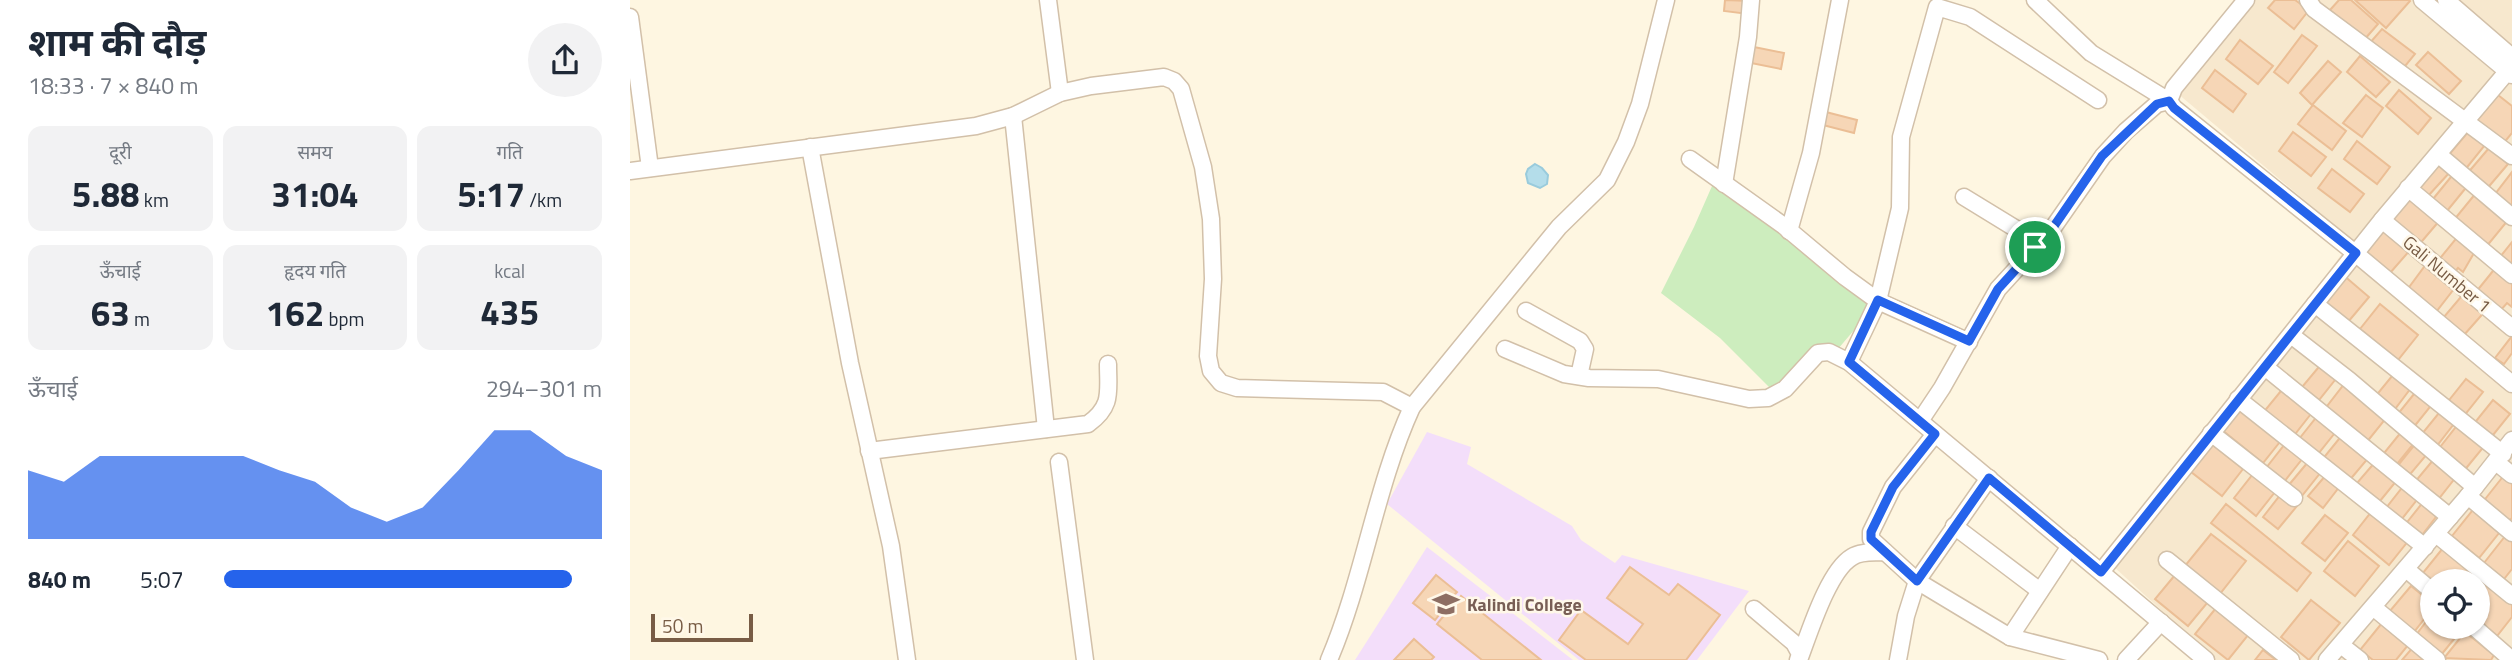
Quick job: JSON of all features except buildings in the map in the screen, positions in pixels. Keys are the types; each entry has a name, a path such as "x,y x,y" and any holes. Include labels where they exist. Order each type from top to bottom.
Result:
{"street":[{"path":"1048,0 1060,93"},
{"path":"1329,660 1354,589 1394,449 1412,407 1559,228 1607,180 1626,142 1640,104 1666,0"},
{"path":"1724,184 1748,37 1751,0"},
{"path":"1789,231 1811,153 1840,0"},
{"path":"2035,0 2091,53 2169,101 2174,108 2356,253 2512,384"},
{"path":"2169,101 2174,88 2246,0"},
{"path":"2308,0 2314,9 2512,156"},
{"path":"2422,0 2511,68"},
{"path":"2446,0 2511,68"},
{"path":"1849,362 1878,300 1900,208 1901,137 1937,7 1970,17 2098,100"},
{"path":"630,17 650,168"},
{"path":"2101,572 2408,188 2511,68"},
{"path":"630,171 976,126 1013,116 1060,93 1151,77 1174,80 1181,89 1203,167 1211,219 1213,279 1208,356 1211,371 1221,383 1237,388 1383,392 1412,407"},
{"path":"1920,421 1998,289 2050,232 2102,156 2157,104 2169,101"},
{"path":"1013,116 1046,429"},
{"path":"810,147 845,339 891,546 907,660"},
{"path":"2439,155 2512,217"},
{"path":"1690,159 1878,300 1969,341"},
{"path":"2408,188 2512,275"},
{"path":"1964,198 2039,243"},
{"name":"Gali Number 1","path":"2382,220 2512,328"},
{"path":"2315,304 2503,452 2512,475"},
{"path":"1526,311 1580,341 1585,349 1579,376"},
{"path":"2291,335 2349,380 2472,491 2512,533"},
{"path":"1505,349 1564,374 1658,379 1748,399 1768,398 1785,388 1818,353 1829,352 1849,362 2206,660"},
{"path":"869,451 1088,424 1102,414 1108,399 1108,364"},
{"path":"2265,367 2450,517"},
{"path":"2238,399 2425,547"},
{"path":"2211,433 2294,498"},
{"path":"1935,434 1893,487 1871,532 1871,539 1917,581 2010,636 2099,660"},
{"path":"2327,660 2503,452"},
{"path":"1059,462 1085,660"},
{"path":"1898,660 1906,616 1917,581 1989,478"},
{"path":"1954,526 2039,592"},
{"path":"2436,534 2512,596"},
{"path":"2010,636 2070,546"},
{"path":"1799,660 1831,582 1846,562 1852,556 1862,553 1885,552"},
{"path":"2167,561 2291,660"},
{"path":"2406,569 2420,581"},
{"path":"2373,607 2437,660"},
{"path":"1754,609 1794,643 1800,654 1799,660"},
{"path":"2126,660 2161,622"},
{"path":"2488,639 2512,660"},
{"path":"2341,645 2360,660"}],"shaded area":[{"path":"2255,0 2512,0 2512,660 2216,660 2113,566 2352,240 2177,93"},
{"path":"1427,432 1471,447 1467,464 1572,526 1581,540 1615,563 1622,555 1749,591 1697,660 1579,660 1387,504"},
{"name":"Kalindi College","path":"1427,547 1573,660 1355,660"}],"green space":[{"path":"1716,177 1790,229 1872,309 1832,356 1819,352 1776,394 1720,338 1661,293"}],"water":[{"path":"1535,164 1548,175 1547,184 1540,188 1528,183 1526,174"}],"place":[{"name":"Kalindi College","path":"1446,604"}],"route":[{"path":"2169,101 2174,108 2356,253 2101,572 1989,478 1917,581 1875,544 1871,539 1871,532 1893,487 1935,434 1849,362 1878,300 1969,341 1998,289 2035,247 2050,232 2102,156 2157,104 2169,101"}]}
